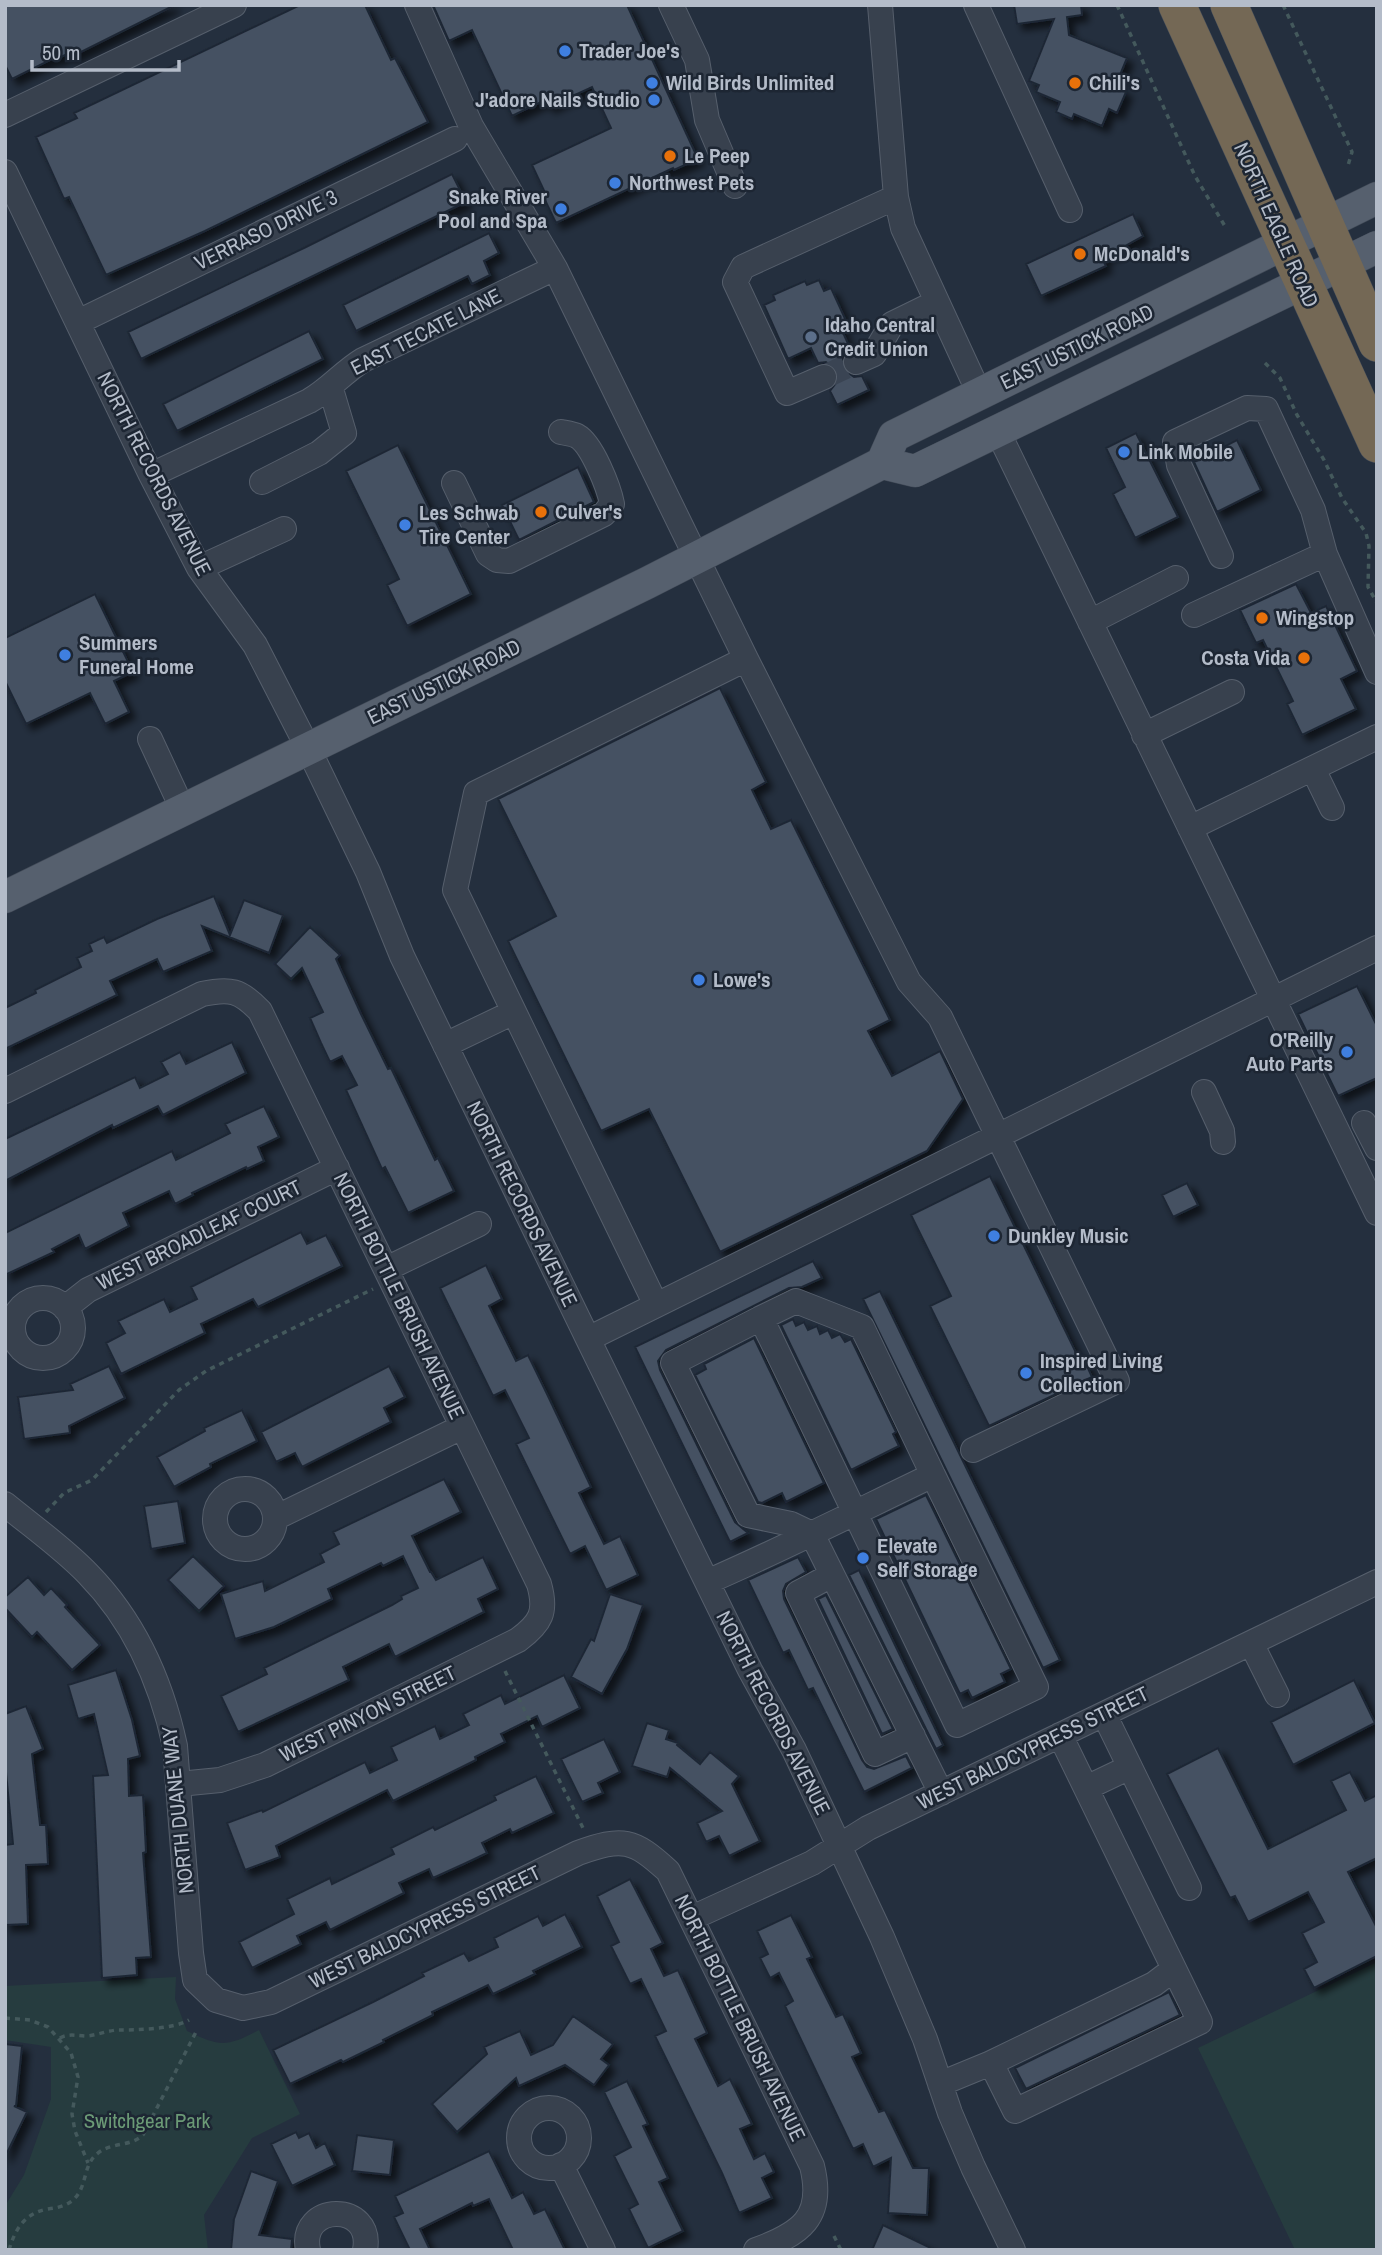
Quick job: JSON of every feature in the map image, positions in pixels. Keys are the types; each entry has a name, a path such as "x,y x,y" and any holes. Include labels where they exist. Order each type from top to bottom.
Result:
{"highway":[{"name":"NORTH EAGLE ROAD","path":"1178,5 1377,444"},
{"path":"1229,5 1377,343"}],"main road":[{"path":"1325,223 1377,198"},
{"name":"EAST USTICK ROAD","path":"5,897 309,750 882,463 894,436 1325,223"},
{"path":"1343,264 1377,247"},
{"name":"EAST USTICK ROAD","path":"882,463 915,471 1343,264"}],"street":[{"path":"5,115 234,5"},
{"path":"417,5 471,126 555,268 746,659 909,982 940,1017 1117,1381 973,1450"},
{"path":"671,5 697,60 707,120 735,186"},
{"path":"880,5 896,197 903,228 980,395"},
{"path":"976,5 1070,210"},
{"name":"VERRASO DRIVE 3","path":"78,322 455,139"},
{"name":"NORTH RECORDS AVENUE","path":"5,172 151,475 199,568 255,645 309,750 368,872 402,956 587,1339 840,1846 925,2039 973,2167 1013,2250"},
{"path":"824,377 787,393 735,282 743,267 896,197"},
{"name":"EAST TECATE LANE","path":"151,475 309,401 363,360 555,268"},
{"path":"856,362 874,354 892,324 937,302"},
{"path":"262,482 319,453 344,433 330,386"},
{"path":"1221,556 1179,465 1175,442 1247,408 1266,409 1313,510 1325,554 1377,672"},
{"path":"454,483 488,554 497,560 509,561 604,514 612,504 609,489 587,445 578,436 561,432"},
{"path":"998,432 1377,1213"},
{"path":"199,568 284,529"},
{"path":"1194,615 1325,554"},
{"path":"1090,622 1176,578"},
{"path":"656,1305 455,890 476,793 746,659"},
{"path":"1144,734 1232,692"},
{"path":"1190,828 1377,737"},
{"path":"150,739 183,810"},
{"path":"1313,769 1332,808"},
{"path":"587,1339 1377,948"},
{"name":"NORTH BOTTLE BRUSH AVENUE","path":"5,1091 202,994 234,990 249,999 260,1011 539,1584 543,1599 542,1615"},
{"path":"445,1045 514,1012"},
{"path":"1203,1092 1222,1131 1223,1142"},
{"path":"1364,1123 1377,1148"},
{"name":"WEST BROADLEAF COURT","path":"65,1308 88,1290 337,1168"},
{"path":"388,1274 479,1224"},
{"path":"761,1318 957,1726 1036,1687 862,1327 796,1301 761,1318 673,1363 748,1515 791,1524 812,1534 941,1793"},
{"path":"275,1518 462,1427"},
{"path":"706,1582 933,1475"},
{"name":"NORTH DUANE WAY","path":"5,1504 87,1573 109,1597 139,1643 158,1682 168,1714 179,1784 195,1980 216,2000"},
{"path":"832,1575 798,1593 875,1754 913,1736"},
{"name":"WEST BALDCYPRESS STREET","path":"692,1918 812,1863 868,1828 1377,1581"},
{"name":"WEST PINYON STREET","path":"179,1784 220,1780 265,1765 495,1651 531,1630 542,1615"},
{"path":"1251,1643 1277,1695"},
{"path":"1104,1714 1189,1888"},
{"path":"991,2063 1015,2111 1200,2022 1060,1735"},
{"path":"1086,1788 1130,1767"},
{"name":"WEST BALDCYPRESS STREET","path":"216,2000 243,2008 271,2002 578,1853 618,1843 635,1844"},
{"name":"NORTH BOTTLE BRUSH AVENUE","path":"635,1844 668,1871 812,2166 817,2187 814,2208 802,2226 782,2240 756,2250"},
{"path":"940,2084 991,2063 1154,1984 1174,1969"},
{"path":"561,2165 603,2250"},
{"path":"308,2250 308,2232 314,2222 335,2213 347,2215 357,2221 364,2231 365,2250"}],"path":[{"path":"1117,5 1195,176 1226,228"},
{"path":"1283,5 1352,152 1347,169"},
{"path":"1265,363 1280,378 1342,498 1366,533 1369,546 1368,587 1377,603"},
{"path":"33,1527 64,1493 92,1480 179,1390 205,1371 388,1274"},
{"path":"495,1651 593,1848"},
{"path":"5,2018 41,2023 60,2038 71,2053 77,2068 72,2114 75,2131 88,2163"},
{"path":"60,2038 158,2026 172,2027 189,2020"},
{"path":"9,2250 22,2221 35,2213 60,2207 75,2198 81,2191 88,2163 101,2150 129,2144 143,2135 197,2030"},
{"path":"834,2236 841,2250"}],"green space":[{"path":"1377,1962 1377,2250 1295,2250 1198,2048"},
{"name":"Switchgear Park","path":"176,1977 175,1999 187,2031 223,2043 239,2040 259,2030 300,2114 252,2138 204,2215 208,2250 5,2250 5,2206 24,2175 51,2099 51,2047 5,2040 5,1986"}],"building":[{"path":"5,5 175,5 71,57 69,53 55,60 54,58 12,79 5,65"},
{"path":"300,5 365,5 391,60 395,58 428,122 205,231 106,275 69,197 64,199 36,137 77,118 74,113"},
{"path":"433,5 627,5 698,159 556,223 532,165 611,128 592,87 549,107 545,100 512,116 472,30 449,41"},
{"name":"Chili's","path":"1014,5 1081,5 1082,15 1067,17 1069,35 1127,58 1115,87 1126,92 1117,113 1109,109 1102,126 1074,114 1072,119 1056,112 1060,102 1036,92 1039,85 1029,81 1054,19 1017,24"},
{"path":"452,174 466,202 141,359 128,332"},
{"name":"McDonald's","path":"1133,214 1143,236 1102,259 1106,266 1041,296 1026,264"},
{"path":"489,233 499,253 484,261 490,275 472,284 468,276 356,331 343,305"},
{"name":"Idaho Central Credit Union","path":"819,280 824,291 831,288 847,323 840,326 850,348 841,360 843,369 854,377 862,376 869,390 837,405 830,391 839,379 837,371 826,362 818,363 811,348 788,359 764,305 775,300 773,295 805,281 807,285"},
{"path":"309,331 323,359 177,431 163,404"},
{"path":"1136,433 1178,517 1135,538 1113,494 1125,487 1106,448"},
{"path":"1237,440 1261,490 1217,512 1194,462"},
{"name":"Les Schwab Tire Center","path":"398,445 471,594 407,626 387,585 399,579 346,471"},
{"name":"Culver's","path":"578,467 594,502 519,540 502,505"},
{"path":"1296,584 1311,613 1326,606 1357,671 1341,679 1356,709 1302,735 1287,704 1293,701 1263,640 1256,643 1240,610"},
{"name":"Summers Funeral Home","path":"95,594 133,672 114,681 129,712 105,724 90,693 26,724 5,681 5,638"},
{"name":"Lowe's","path":"720,688 766,782 752,790 771,829 791,820 890,1020 868,1031 892,1076 940,1051 963,1099 927,1151 720,1252 649,1109 601,1131 508,941 556,916 498,799"},
{"path":"214,896 230,935 244,900 283,915 269,953 202,926 212,951 163,972 157,959 110,981 117,995 5,1049 5,1008 81,967 77,958 92,951 89,944 104,937 107,943"},
{"path":"310,927 340,955 336,959 361,1014 388,1069 391,1068 435,1160 438,1158 454,1191 408,1213 385,1167 382,1169 346,1090 357,1085 342,1056 330,1062 310,1018 323,1012 302,968 291,979 275,964"},
{"name":"O'Reilly Auto Parts","path":"1357,986 1377,1026 1377,1078 1338,1096 1298,1014"},
{"path":"232,1042 246,1073 163,1115 158,1106 113,1128 112,1125 5,1181 5,1139 135,1077 140,1088 168,1074 161,1062 180,1052 186,1064"},
{"path":"264,1106 279,1137 258,1147 264,1161 192,1193 193,1195 175,1204 169,1191 123,1213 129,1226 85,1249 79,1235 52,1249 54,1252 5,1275 5,1233 172,1151 176,1160 230,1133 225,1124"},
{"path":"990,1176 1078,1357 1082,1355 1092,1377 989,1426 930,1306 951,1296 911,1215"},
{"path":"1187,1183 1198,1205 1173,1217 1162,1195"},
{"path":"301,1232 307,1244 326,1235 342,1266 258,1307 253,1299 201,1324 205,1333 121,1374 106,1343 125,1333 118,1321 164,1299 170,1312 197,1299 191,1287"},
{"path":"813,1261 822,1278 802,1287 789,1288 666,1350 658,1361 735,1522 748,1533 730,1542 635,1347"},
{"path":"486,1265 502,1299 489,1306 516,1361 528,1355 547,1394 591,1487 579,1493 604,1544 620,1536 638,1575 606,1590 585,1546 570,1554 516,1444 529,1438 505,1390 493,1396 440,1288"},
{"path":"880,1291 1060,1660 1043,1668 863,1299"},
{"path":"793,1319 796,1326 804,1322 808,1330 817,1326 820,1334 828,1330 832,1338 840,1334 845,1342 851,1339 896,1432 893,1434 899,1446 851,1470 781,1325"},
{"path":"754,1338 824,1483 786,1502 782,1493 762,1503 758,1502 695,1375 706,1369 704,1364"},
{"path":"109,1366 125,1398 69,1426 70,1433 24,1439 18,1397 73,1390 70,1384"},
{"path":"389,1366 405,1397 384,1408 391,1422 302,1467 295,1453 276,1462 261,1432"},
{"path":"242,1410 257,1441 210,1464 211,1467 174,1487 157,1457 205,1431 204,1428"},
{"path":"444,1479 461,1512 412,1536 436,1580 483,1557 498,1589 478,1599 484,1612 395,1657 389,1644 343,1667 349,1680 238,1732 221,1696 267,1674 264,1668 392,1605 402,1599 401,1596 418,1588 403,1556 383,1566 381,1563 328,1589 332,1599 274,1627 235,1639 221,1594 263,1581 265,1591 324,1562 320,1554 339,1544 333,1532"},
{"path":"926,1495 1011,1669 1001,1674 1005,1682 972,1698 968,1690 960,1694 876,1519"},
{"path":"178,1501 185,1543 151,1549 144,1506"},
{"path":"193,1556 224,1586 199,1611 168,1580"},
{"path":"798,1557 806,1572 786,1584 784,1599 862,1760 867,1767 874,1769 906,1756 912,1768 864,1792 813,1688 808,1690 789,1650 783,1653 748,1580"},
{"path":"859,1570 943,1745 936,1749 849,1575"},
{"path":"28,1577 44,1595 51,1588 100,1645 72,1670 37,1632 32,1637 5,1608 5,1597"},
{"path":"610,1594 643,1605 627,1649 602,1694 571,1677 591,1639 594,1641"},
{"path":"826,1595 893,1729 882,1734 818,1599"},
{"path":"116,1670 140,1756 128,1759 129,1796 143,1795 146,1852 143,1853 151,1957 136,1958 137,1975 102,1978 93,1776 108,1775 94,1714 78,1719 68,1685"},
{"path":"564,1675 580,1708 542,1727 537,1716 501,1734 505,1742 475,1757 476,1760 393,1801 387,1790 276,1846 280,1857 245,1870 227,1823 262,1810 263,1812 365,1762 370,1773 397,1760 391,1747 435,1726 440,1739 469,1725 463,1714 501,1695 505,1704"},
{"path":"1354,1680 1375,1723 1293,1765 1271,1722"},
{"path":"26,1706 43,1749 32,1754 40,1825 46,1825 48,1864 26,1865 28,1924 5,1925 5,1845 13,1844 5,1762 5,1714"},
{"path":"647,1723 669,1730 666,1739 678,1743 677,1745 700,1764 710,1752 739,1776 732,1784 760,1841 729,1856 719,1836 706,1842 697,1823 722,1811 670,1768 667,1777 632,1766"},
{"path":"604,1739 620,1772 598,1783 603,1793 582,1802 561,1759"},
{"path":"1218,1748 1268,1849 1346,1810 1331,1781 1350,1772 1365,1801 1377,1795 1377,1858 1348,1872 1377,1928 1377,1956 1314,1988 1304,1969 1317,1962 1302,1933 1324,1922 1308,1892 1248,1922 1235,1896 1230,1898 1167,1774"},
{"path":"536,1776 554,1813 512,1833 510,1829 482,1843 487,1853 433,1878 429,1869 399,1883 404,1893 330,1930 326,1922 297,1936 301,1944 252,1968 239,1942 294,1914 287,1899 330,1878 332,1884 394,1854 391,1848 496,1800 494,1796"},
{"path":"630,1879 663,1943 651,1949 664,1976 678,1970 707,2033 695,2039 718,2086 730,2079 752,2124 740,2129 754,2159 765,2153 774,2172 762,2178 772,2198 739,2213 655,2036 666,2031 641,1979 630,1984 611,1946 619,1942 597,1896"},
{"path":"565,1914 582,1947 493,1994 488,1985 432,2012 433,2015 383,2040 384,2042 290,2084 273,2050 373,2002 424,1976 422,1973 464,1953 469,1961 498,1947 494,1938 538,1916 543,1926"},
{"path":"791,1915 812,1957 807,1959 836,2017 843,2014 861,2053 852,2057 879,2112 885,2110 913,2168 929,2168 927,2215 888,2213 891,2158 873,2167 863,2144 853,2149 785,2006 793,2001 779,1973 770,1978 760,1958 768,1954 757,1931"},
{"path":"1169,1992 1180,2015 1026,2089 1015,2068"},
{"path":"573,2016 613,2044 601,2059 609,2065 594,2085 565,2065 519,2086 516,2078 457,2132 432,2104 487,2054 484,2047 520,2031 531,2055 553,2045"},
{"path":"5,2044 22,2046 14,2106 27,2112 5,2157"},
{"path":"627,2081 648,2124 643,2126 668,2178 659,2182 683,2231 648,2248 629,2209 638,2204 614,2156 631,2147 604,2092"},
{"path":"296,2132 299,2138 309,2133 316,2148 325,2143 335,2165 292,2186 271,2144"},
{"path":"357,2135 394,2140 390,2175 352,2171"},
{"path":"489,2151 512,2198 523,2192 534,2214 545,2209 565,2250 513,2250 489,2199 473,2206 472,2203 420,2229 430,2250 410,2250 394,2217 403,2213 395,2196"},
{"path":"251,2171 278,2181 259,2235 292,2239 291,2250 231,2250 234,2219"},
{"path":"883,2225 935,2250 872,2250"}],"tunnel":[{"path":"824,377 856,362"}],"place":[{"name":"Trader Joe's","path":"565,51"},
{"name":"Wild Birds Unlimited","path":"652,83"},
{"name":"Chili's","path":"1075,83"},
{"name":"J'adore Nails Studio","path":"654,100"},
{"name":"Le Peep","path":"670,156"},
{"name":"Northwest Pets","path":"615,183"},
{"name":"Snake River Pool and Spa","path":"561,209"},
{"name":"McDonald's","path":"1080,254"},
{"name":"Idaho Central Credit Union","path":"811,337"},
{"name":"Link Mobile","path":"1124,452"},
{"name":"Culver's","path":"541,512"},
{"name":"Les Schwab Tire Center","path":"405,525"},
{"name":"Wingstop","path":"1262,618"},
{"name":"Summers Funeral Home","path":"65,655"},
{"name":"Costa Vida","path":"1304,658"},
{"name":"Lowe's","path":"699,980"},
{"name":"O'Reilly Auto Parts","path":"1347,1052"},
{"name":"Dunkley Music","path":"994,1236"},
{"name":"Inspired Living Collection","path":"1026,1373"},
{"name":"Elevate Self Storage","path":"863,1558"}]}
